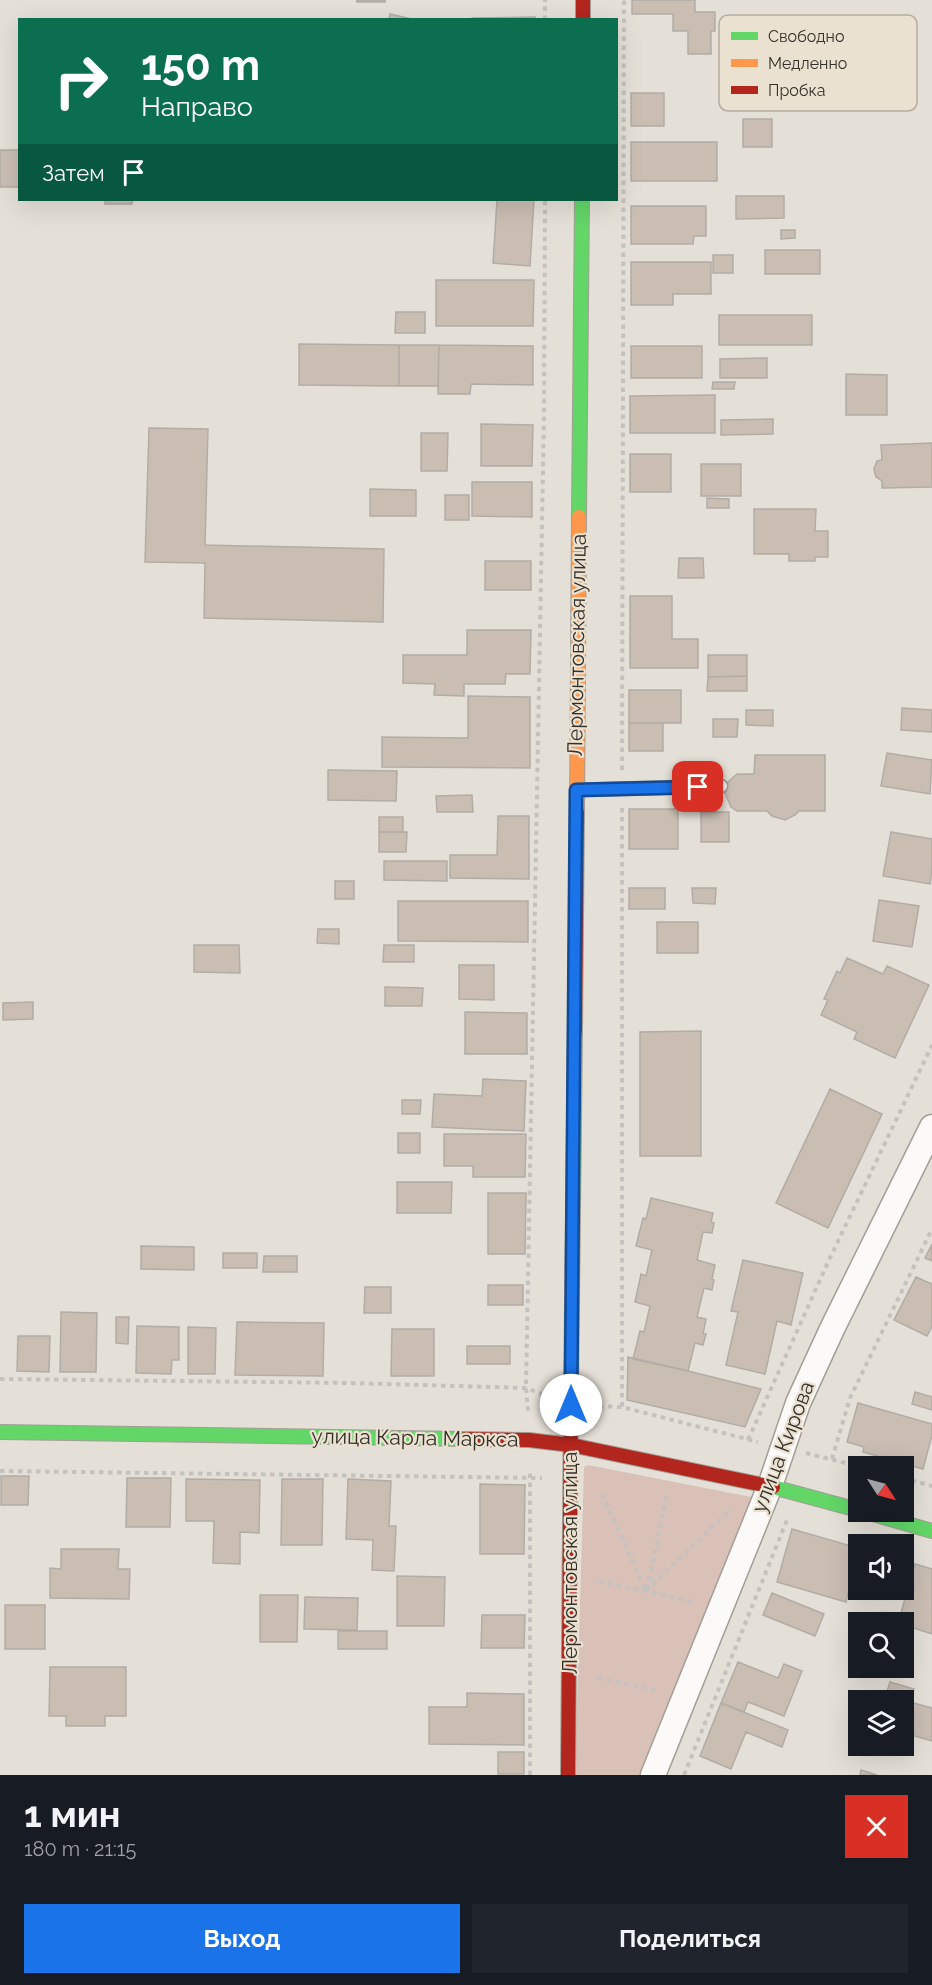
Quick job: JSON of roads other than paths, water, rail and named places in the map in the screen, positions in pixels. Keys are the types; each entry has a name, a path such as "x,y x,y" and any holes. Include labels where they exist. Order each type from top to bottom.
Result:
{"main road":[{"path":"583,0 583,18"},
{"name":"Лермонтовская улица","path":"568,1775 582,201"},
{"name":"улица Карла Маркса","path":"0,1432 529,1440 571,1445 770,1486 848,1507"},
{"path":"901,1522 932,1531"}],"street":[{"name":"улица Кирова","path":"653,1775 770,1486 798,1403 932,1127"}],"lane":[{"path":"576,790 721,786"}]}
